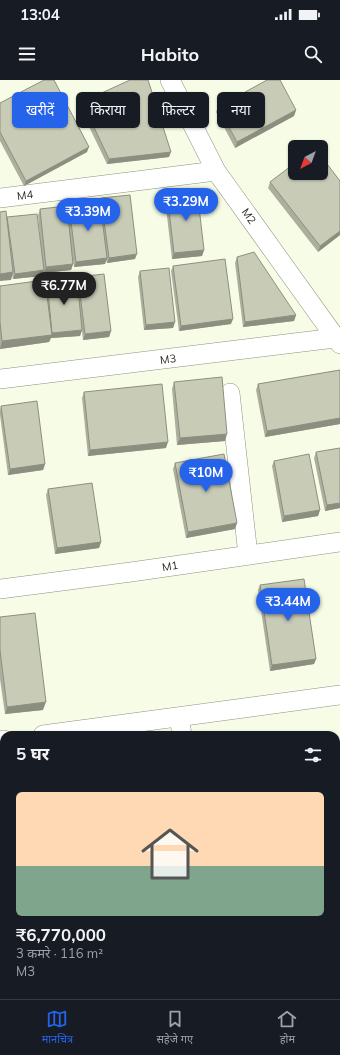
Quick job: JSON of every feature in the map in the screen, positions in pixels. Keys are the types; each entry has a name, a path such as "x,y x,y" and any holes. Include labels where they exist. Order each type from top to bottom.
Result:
{"street":[{"name":"M2","path":"170,80 216,171 338,341"},
{"name":"M4","path":"0,198 216,171"},
{"name":"M3","path":"0,379 338,341"},
{"path":"230,393 248,555"},
{"name":"M1","path":"0,589 340,542"},
{"path":"104,731 180,726 340,695"}],"building":[{"path":"44,80 54,80 60,92 21,92"},
{"path":"130,80 148,80 152,92 148,92 148,128 163,128 171,152 109,159 94,128 140,128 140,92 104,92"},
{"path":"267,80 280,80 296,110 265,127 265,92 245,92"},
{"path":"12,97 12,128 68,128 68,107 76,122 76,128 79,128 89,147 26,181 0,132 0,103"},
{"path":"229,128 263,128 237,142"},
{"path":"328,165 340,181 340,231 320,246 270,182 288,168 288,180 328,180"},
{"path":"197,190 204,250 174,253 167,194"},
{"path":"130,195 137,254 109,258 101,198"},
{"path":"100,202 107,258 76,262 69,206"},
{"path":"67,206 73,264 46,267 40,209"},
{"path":"6,211 13,272 0,274 0,212"},
{"path":"37,214 44,270 15,274 7,217"},
{"path":"254,252 296,315 245,322 237,257"},
{"path":"225,259 233,319 181,326 173,266"},
{"path":"169,268 175,322 146,325 140,271"},
{"path":"104,274 111,331 85,334 78,277"},
{"path":"77,278 82,330 52,333 47,281"},
{"path":"45,280 52,335 2,341 0,322 0,286"},
{"path":"340,370 340,418 267,431 258,384"},
{"path":"222,377 227,434 180,438 174,382"},
{"path":"162,384 168,442 90,450 84,392"},
{"path":"37,401 45,464 10,469 1,406"},
{"path":"340,448 340,503 327,505 316,452"},
{"path":"224,454 237,523 188,532 175,463"},
{"path":"309,454 320,510 284,516 274,461"},
{"path":"92,483 101,542 57,548 48,489"},
{"path":"304,579 316,659 272,665 260,585"},
{"path":"35,613 46,702 7,707 0,650 0,617"}]}
